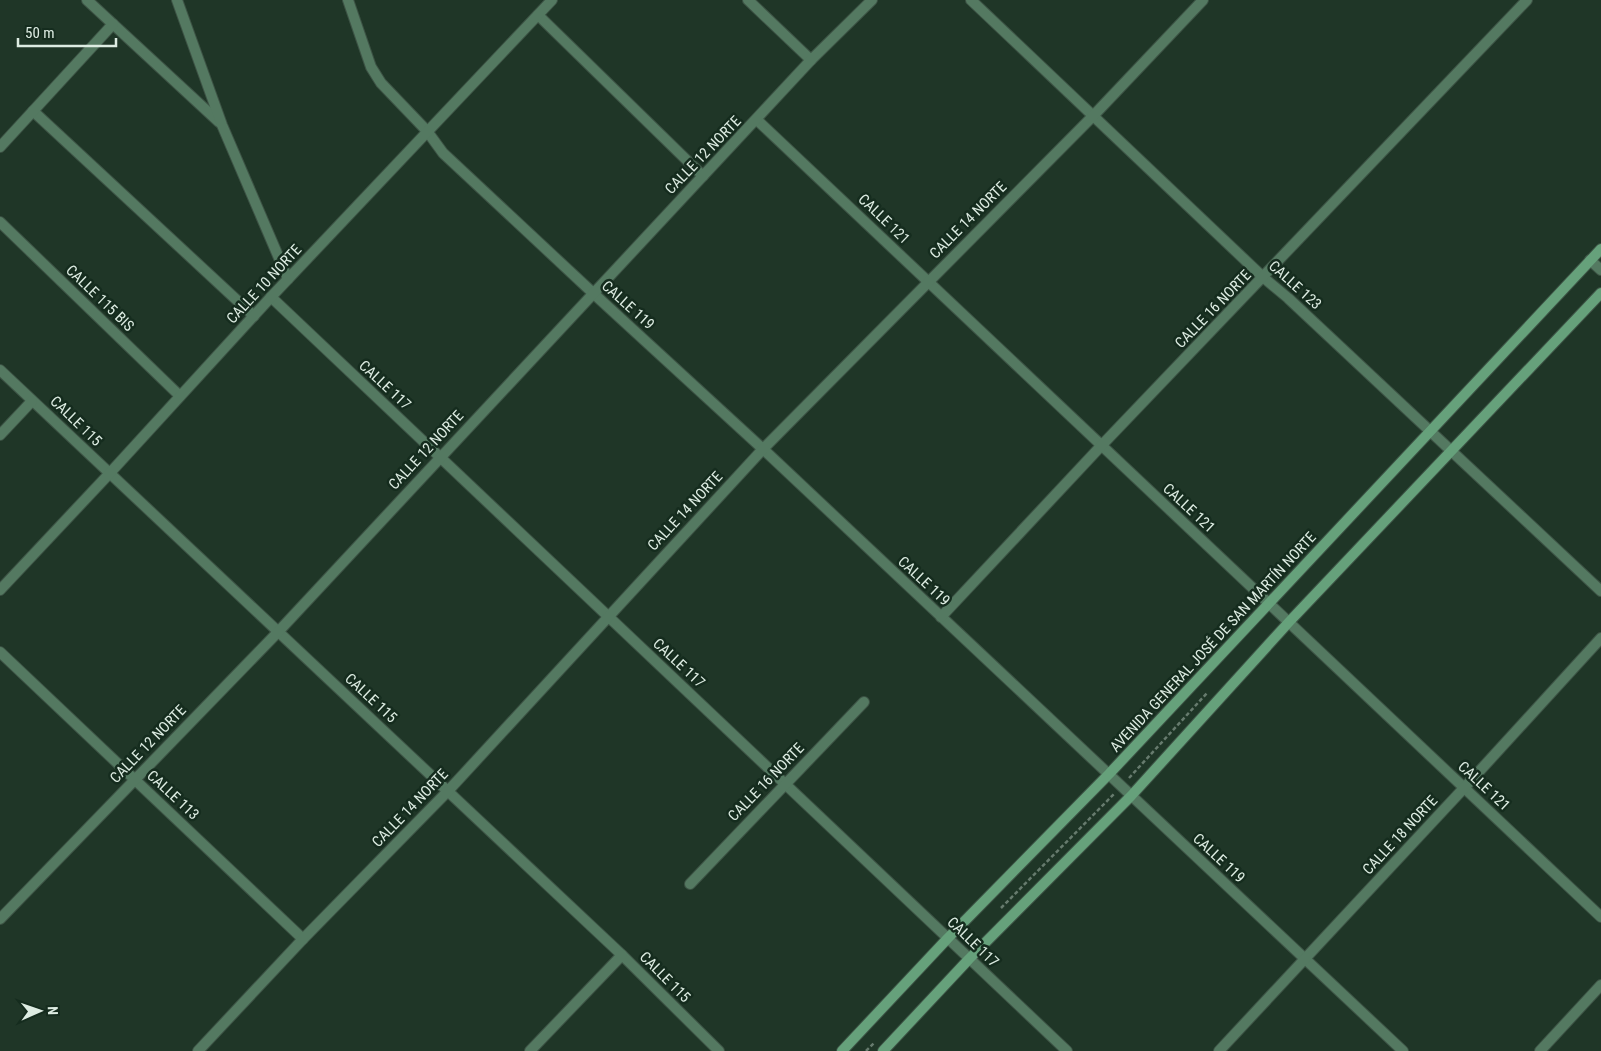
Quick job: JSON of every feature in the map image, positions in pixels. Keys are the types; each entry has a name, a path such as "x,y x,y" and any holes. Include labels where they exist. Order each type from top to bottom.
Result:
{"main road":[{"name":"AVENIDA GENERAL JOSÉ DE SAN MARTÍN NORTE","path":"842,1051 948,938 1109,774 1270,604 1430,430 1601,249"},
{"path":"883,1051 970,959 1131,796 1288,622 1601,292"}],"street":[{"path":"87,0 222,125"},
{"path":"177,0 222,125 288,279"},
{"name":"CALLE 119","path":"348,0 371,67 381,83 427,131 443,153 763,449 1402,1051"},
{"name":"CALLE 10 NORTE","path":"0,590 271,297 552,0"},
{"path":"748,0 811,60"},
{"name":"CALLE 12 NORTE","path":"0,919 278,632 593,293 758,120 811,60 872,0"},
{"name":"CALLE 123","path":"971,0 1264,278 1288,298 1443,444 1452,450 1601,591"},
{"name":"CALLE 14 NORTE","path":"198,1051 303,939 448,791 763,449 1094,115 1203,0"},
{"name":"CALLE 16 NORTE","path":"941,617 1527,0"},
{"path":"538,15 703,176"},
{"path":"0,147 114,24"},
{"path":"33,111 254,316"},
{"name":"CALLE 121","path":"758,120 1601,917"},
{"name":"CALLE 115 BIS","path":"0,222 180,396"},
{"path":"1590,260 1601,270"},
{"name":"CALLE 117","path":"271,297 1067,1051"},
{"name":"CALLE 115","path":"0,370 622,955 719,1051"},
{"path":"0,435 32,400"},
{"name":"CALLE 18 NORTE","path":"1219,1051 1601,638"},
{"name":"CALLE 113","path":"0,652 303,939"},
{"name":"CALLE 16 NORTE","path":"690,884 864,702"},
{"path":"530,1051 622,955"},
{"path":"1540,1051 1601,985"}]}
